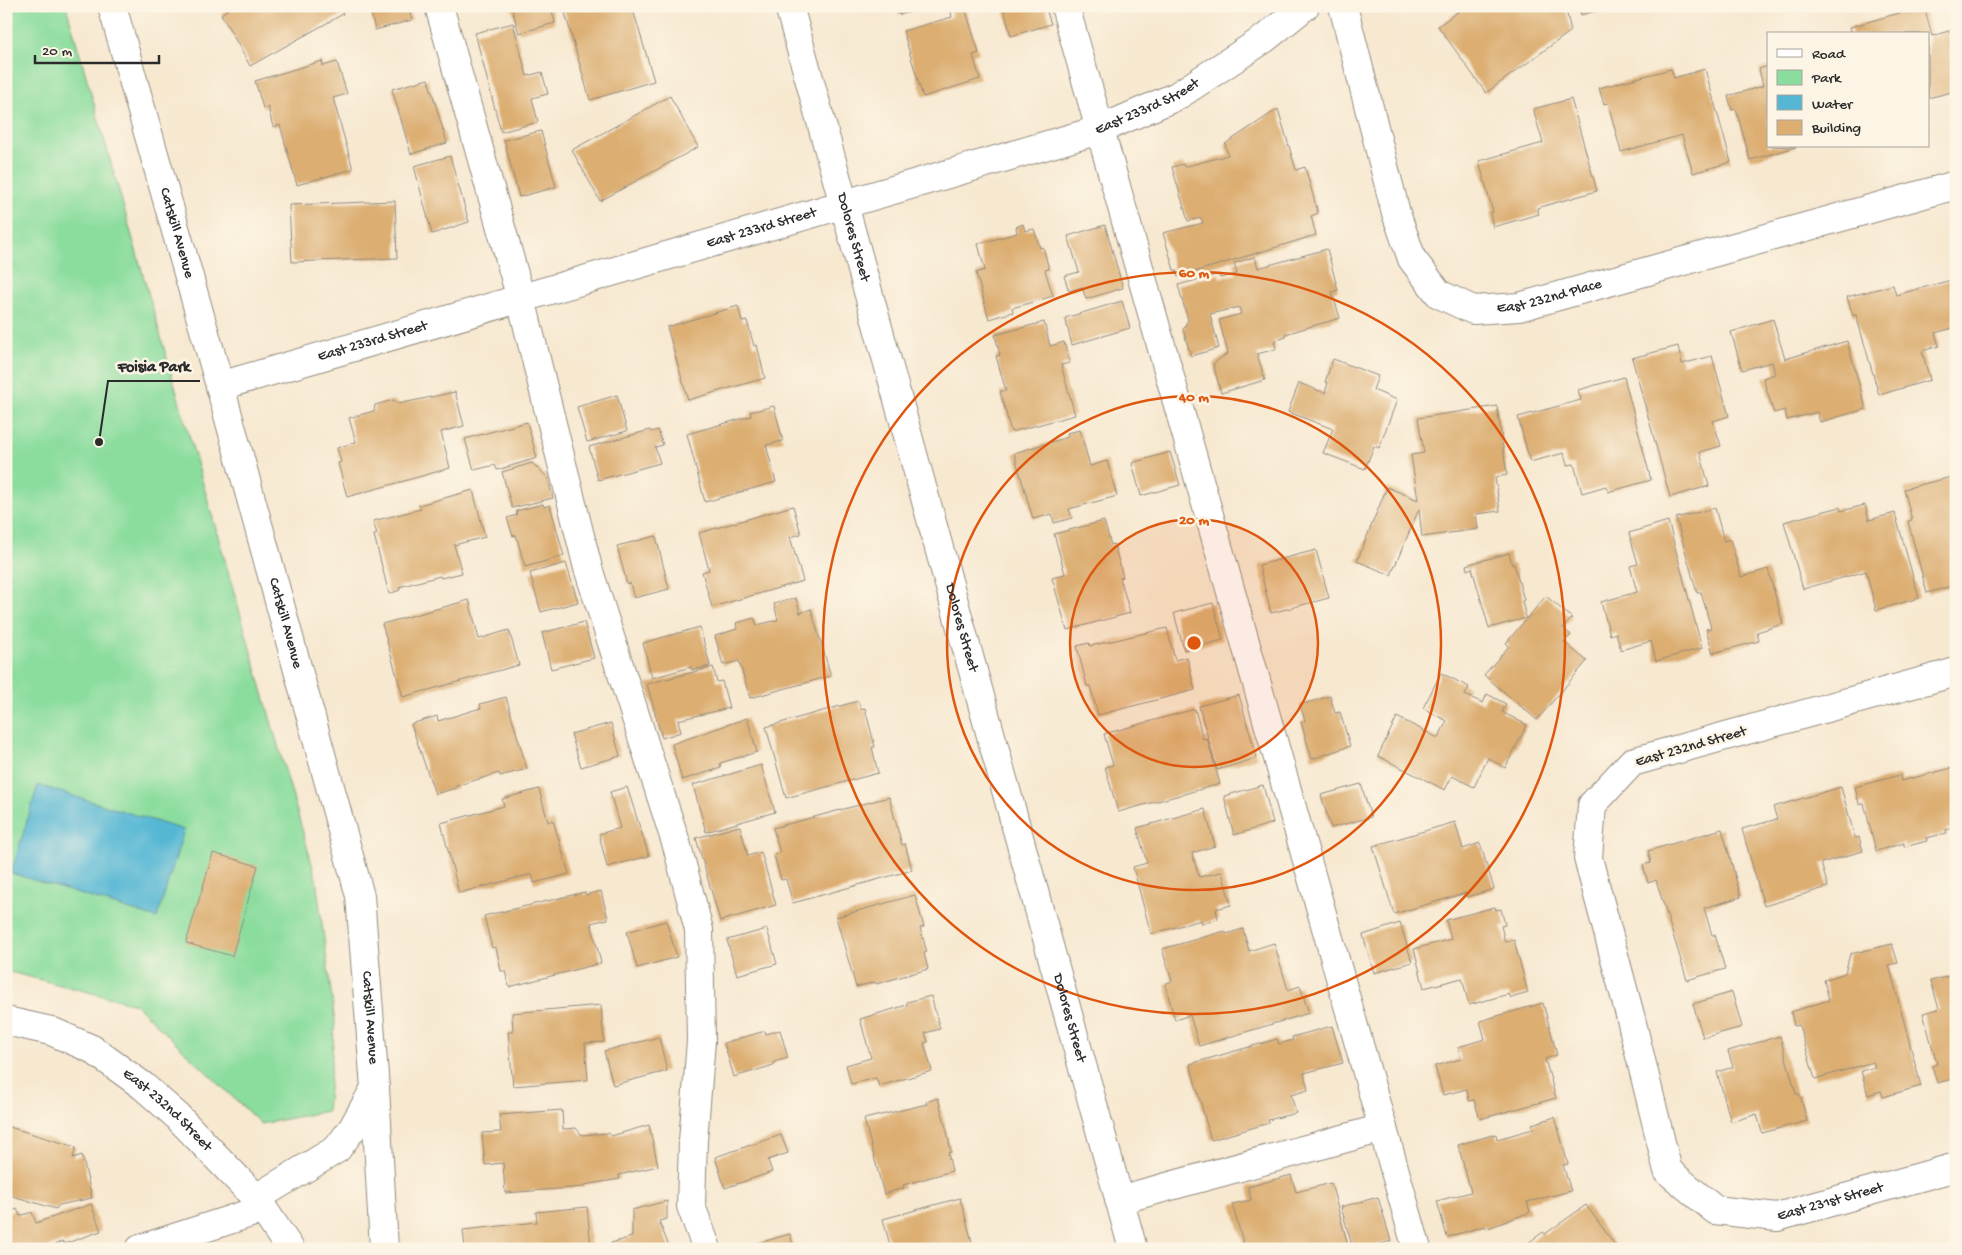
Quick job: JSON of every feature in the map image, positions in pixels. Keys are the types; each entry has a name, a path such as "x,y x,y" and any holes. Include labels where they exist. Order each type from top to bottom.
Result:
{"street":[{"name":"Catskill Avenue","path":"112,6 220,386 360,896 375,1088 352,1129 337,1149 259,1204 140,1249"},
{"path":"439,6 522,299 588,568 677,846 699,930 701,1041 693,1141 691,1206 707,1249"},
{"name":"Dolores Street","path":"788,6 1133,1249"},
{"path":"1065,6 1417,1249"},
{"name":"East 233rd Street","path":"220,386 1099,130 1177,96 1264,39 1305,6"},
{"name":"East 232nd Place","path":"1343,6 1396,213 1412,259 1440,294 1473,310 1520,307 1956,185"},
{"name":"East 232nd Street","path":"1630,1015 1588,858 1592,806 1632,762 1956,672"},
{"name":"East 231st Street","path":"1630,1015 1668,1171 1715,1210 1777,1217 1956,1167"},
{"name":"East 232nd Street","path":"6,1021 51,1031 92,1050 143,1086 177,1116 259,1204 290,1249"},
{"path":"375,1088 384,1249"},
{"path":"1119,1200 1382,1128"}],"green space":[{"path":"6,6 66,6 316,878 335,1022 327,1111 261,1124 135,1004 6,971"}],"water":[{"path":"38,785 184,830 157,918 11,873"}],"building":[{"path":"233,6 338,6 343,14 250,66 221,14"},
{"path":"369,6 408,6 412,20 375,30"},
{"path":"511,6 551,6 555,23 519,33"},
{"path":"563,6 632,6 654,81 590,100"},
{"path":"896,6 927,6 927,7 899,15"},
{"path":"1003,6 1045,6 1051,24 1011,36"},
{"path":"1462,6 1561,6 1567,14 1571,31 1486,93 1438,26 1463,8"},
{"path":"1578,6 1611,6 1611,7 1581,15"},
{"path":"1924,6 1932,36 1952,30 1956,42 1956,91 1930,98 1930,32 1851,32 1850,27"},
{"path":"965,8 979,53 973,55 980,79 923,97 903,31 952,17 951,12"},
{"path":"513,23 527,76 542,72 548,94 532,98 538,122 501,132 475,33"},
{"path":"322,61 323,66 337,62 347,94 333,98 353,169 297,185 280,125 273,127 268,107 263,108 255,81"},
{"path":"1767,66 1767,148 1792,148 1750,160 1736,109 1732,110 1728,96 1763,86 1759,69"},
{"path":"1671,69 1674,78 1705,69 1731,162 1693,173 1682,135 1621,152 1608,103 1604,104 1599,88"},
{"path":"428,79 447,143 411,154 392,89"},
{"path":"670,96 698,147 600,201 572,150"},
{"path":"1571,99 1597,191 1537,208 1539,214 1493,227 1490,213 1493,212 1479,161 1543,143 1533,109"},
{"path":"1278,109 1296,170 1305,167 1318,213 1311,216 1316,235 1178,277 1176,270 1174,270 1163,233 1203,223 1201,218 1188,221 1172,167 1183,164 1184,167 1228,155 1225,144"},
{"path":"541,131 556,187 519,197 504,140"},
{"path":"450,156 469,222 432,234 414,166"},
{"path":"395,201 397,258 292,262 289,205"},
{"path":"1023,224 1025,231 1034,229 1040,248 1043,247 1049,269 1045,270 1053,296 1012,308 1013,312 989,319 976,273 985,270 978,244 1017,233 1016,227"},
{"path":"1105,225 1123,288 1086,299 1082,287 1069,291 1064,276 1079,272 1068,236"},
{"path":"1327,249 1338,290 1332,292 1340,318 1285,334 1286,337 1274,341 1276,349 1257,354 1265,380 1221,393 1213,364 1228,353 1219,320 1241,314 1239,307 1210,314 1219,348 1191,356 1183,329 1188,320 1178,285 1219,274 1220,278 1237,274 1234,263 1255,257 1258,268"},
{"path":"1955,279 1956,327 1935,333 1939,346 1922,351 1930,380 1879,395 1856,315 1853,316 1847,297 1893,285 1896,295"},
{"path":"1122,301 1130,328 1072,345 1065,318"},
{"path":"738,306 742,322 747,321 754,346 757,345 765,378 688,400 667,327"},
{"path":"1773,319 1785,359 1847,341 1866,409 1820,422 1817,412 1787,420 1785,410 1774,413 1763,378 1775,374 1772,362 1742,370 1731,332"},
{"path":"1044,322 1050,346 1064,342 1070,363 1061,365 1075,415 1011,432 1000,391 1006,391 996,356 1000,355 995,335"},
{"path":"1678,346 1682,364 1712,356 1729,416 1713,421 1721,446 1700,452 1709,486 1670,497 1632,358"},
{"path":"1333,359 1378,376 1373,390 1397,400 1379,448 1374,446 1365,469 1323,453 1333,429 1288,412 1299,383 1325,393 1328,383 1325,382"},
{"path":"1624,377 1651,480 1608,492 1606,486 1582,493 1574,464 1567,465 1564,453 1530,462 1518,417 1581,400 1578,390"},
{"path":"455,392 464,426 441,432 450,468 347,497 338,463 341,462 337,448 356,442 349,418 374,411 375,405 393,400 398,404"},
{"path":"617,395 627,431 587,442 577,407"},
{"path":"774,406 783,441 766,445 776,482 705,502 687,434 751,416 750,412"},
{"path":"1497,406 1507,475 1495,477 1500,511 1476,514 1478,529 1422,537 1419,509 1391,575 1357,561 1387,487 1418,500 1411,455 1424,453 1418,418"},
{"path":"527,422 537,458 497,470 495,465 474,470 465,439"},
{"path":"650,430 651,432 658,430 663,445 655,447 660,463 598,480 589,447"},
{"path":"1080,430 1090,466 1107,461 1117,496 1069,509 1072,518 1054,523 1052,514 1033,519 1014,453 1068,437 1067,433"},
{"path":"1170,452 1180,485 1141,496 1132,463"},
{"path":"532,463 548,478 553,498 512,508 502,472"},
{"path":"1955,476 1956,585 1927,593 1908,521 1912,520 1904,489"},
{"path":"473,490 485,537 454,545 462,573 441,578 440,576 399,587 400,590 389,594 374,535 377,534 373,521 421,509 419,505"},
{"path":"543,504 544,507 550,505 564,556 525,567 516,535 513,536 507,518 517,515 516,511"},
{"path":"1865,505 1869,520 1895,513 1919,598 1876,610 1866,571 1803,589 1784,522 1840,507 1841,511"},
{"path":"793,506 801,534 790,537 803,581 712,607 702,572 709,570 699,533"},
{"path":"1715,508 1724,541 1730,539 1741,577 1768,569 1783,624 1757,632 1759,641 1713,653 1706,629 1711,628 1701,592 1697,593 1676,518"},
{"path":"1104,521 1111,545 1114,544 1123,577 1120,578 1130,613 1067,630 1052,578 1065,574 1054,534"},
{"path":"1668,521 1702,648 1656,661 1651,641 1621,650 1616,633 1610,635 1601,602 1637,592 1630,566 1638,564 1629,533"},
{"path":"656,536 669,589 634,598 630,583 627,584 617,546"},
{"path":"1316,550 1329,598 1271,613 1259,565"},
{"path":"1509,553 1524,600 1522,601 1526,618 1489,628 1472,568 1467,570 1466,565"},
{"path":"566,563 578,602 541,612 530,573"},
{"path":"1546,596 1572,618 1563,628 1571,635 1564,642 1587,661 1537,720 1484,675 1509,646 1506,643"},
{"path":"796,598 800,613 811,609 831,676 750,698 739,661 723,665 715,636 737,629 736,623 754,618 757,625 778,620 774,604"},
{"path":"469,600 479,639 509,630 519,665 403,697 382,624"},
{"path":"1213,603 1223,640 1184,650 1174,613"},
{"path":"584,622 594,658 551,669 542,633"},
{"path":"700,627 710,666 692,670 691,667 652,678 643,643"},
{"path":"1167,628 1175,660 1187,657 1195,690 1098,715 1090,686 1087,686 1077,646 1089,643 1090,646"},
{"path":"713,667 717,682 722,681 729,708 678,720 681,732 662,738 647,684"},
{"path":"1441,673 1469,687 1465,695 1483,703 1487,694 1506,704 1502,712 1527,725 1505,768 1488,758 1474,787 1452,776 1445,790 1378,756 1397,717 1438,738 1447,721 1423,708"},
{"path":"1239,695 1257,758 1217,770 1199,706"},
{"path":"1330,696 1335,713 1340,712 1350,746 1312,759 1301,722 1305,721 1300,705"},
{"path":"506,697 527,769 500,776 499,773 435,794 411,724 437,716 438,721 481,708 480,704"},
{"path":"858,701 861,709 865,708 875,747 872,747 878,773 786,798 766,727"},
{"path":"1195,709 1203,739 1207,738 1220,784 1118,812 1105,767 1113,765 1104,734"},
{"path":"747,718 757,752 720,763 721,768 682,780 672,744"},
{"path":"611,723 620,756 581,767 571,734"},
{"path":"761,765 775,812 706,832 693,785"},
{"path":"1956,767 1956,838 1952,828 1946,830 1947,833 1926,838 1927,841 1904,847 1904,843 1876,851 1864,803 1859,804 1855,787 1900,775 1901,781"},
{"path":"1361,784 1371,817 1331,828 1321,795"},
{"path":"1263,785 1273,823 1234,835 1224,796"},
{"path":"627,787 649,856 607,867 599,834 620,828 610,792"},
{"path":"1841,787 1855,838 1859,837 1863,851 1821,863 1828,887 1764,906 1742,829 1777,819 1773,807"},
{"path":"539,789 548,822 553,820 569,874 534,883 532,874 459,893 441,823 504,806 502,799"},
{"path":"889,797 902,845 905,844 912,870 793,903 786,879 781,880 774,855 780,853 773,828"},
{"path":"1205,809 1215,846 1192,853 1199,877 1222,872 1231,905 1216,909 1218,919 1202,924 1201,920 1151,934 1133,867 1147,863 1137,828"},
{"path":"1455,822 1463,849 1480,843 1494,889 1467,897 1466,893 1394,914 1373,846"},
{"path":"740,826 748,856 761,852 776,905 720,921 696,838"},
{"path":"1722,829 1741,897 1704,908 1712,935 1715,935 1725,969 1687,980 1656,880 1648,883 1643,865 1651,863 1648,851"},
{"path":"213,853 258,866 232,956 186,943"},
{"path":"601,891 608,919 591,923 601,963 509,987 505,971 501,971 496,947 492,948 484,916 585,892 585,895"},
{"path":"915,895 924,927 920,928 927,952 924,953 928,969 876,984 875,982 856,987 836,917"},
{"path":"1495,907 1496,910 1501,909 1505,925 1501,926 1505,942 1514,940 1528,993 1511,998 1509,994 1469,1005 1462,978 1424,988 1414,949 1451,939 1446,920"},
{"path":"666,921 677,957 637,968 627,932"},
{"path":"1400,923 1412,962 1374,973 1363,935"},
{"path":"767,929 777,964 737,975 727,940"},
{"path":"1243,929 1249,951 1274,943 1288,990 1300,986 1309,1013 1199,1046 1190,1015 1175,1020 1165,984 1172,981 1162,949 1225,931 1226,934"},
{"path":"1892,944 1898,963 1889,965 1921,1086 1883,1097 1881,1091 1868,1095 1861,1071 1875,1067 1873,1062 1815,1079 1799,1025 1794,1026 1791,1012 1829,1000 1824,980 1845,973 1850,954"},
{"path":"1956,974 1956,1078 1937,1083 1932,1066 1937,1064 1923,1013 1939,1009 1931,981"},
{"path":"1732,992 1742,1027 1703,1038 1693,1004"},
{"path":"931,996 940,1029 925,1033 928,1042 924,1043 932,1071 879,1086 876,1078 851,1084 846,1065 871,1058 860,1019 907,1005 907,1002"},
{"path":"1543,1003 1557,1055 1545,1059 1556,1098 1480,1119 1474,1100 1469,1101 1467,1089 1443,1095 1435,1066 1461,1059 1458,1047 1485,1039 1480,1021"},
{"path":"601,1005 604,1042 585,1043 588,1080 513,1086 508,1032 513,1032 512,1013"},
{"path":"1332,1026 1343,1063 1304,1073 1308,1090 1291,1095 1296,1113 1268,1120 1269,1123 1211,1140 1190,1064 1277,1039 1279,1044 1293,1040 1292,1037"},
{"path":"780,1030 788,1058 774,1062 774,1065 734,1077 724,1043 765,1031 766,1034"},
{"path":"1780,1036 1796,1094 1800,1094 1807,1121 1762,1133 1757,1114 1731,1122 1717,1072 1733,1067 1728,1051"},
{"path":"659,1037 667,1071 613,1085 604,1051"},
{"path":"938,1098 947,1131 951,1152 948,1153 952,1171 903,1185 904,1188 884,1194 864,1119 927,1104 926,1102"},
{"path":"562,1110 563,1129 576,1128 582,1135 609,1133 611,1136 649,1125 658,1166 619,1175 620,1179 584,1185 584,1187 505,1193 503,1163 485,1165 482,1133 501,1132 499,1115"},
{"path":"1555,1117 1568,1164 1563,1165 1571,1191 1527,1202 1530,1212 1486,1229 1485,1226 1447,1237 1437,1201 1471,1192 1458,1145 1496,1134 1497,1139 1533,1129 1532,1124"},
{"path":"6,1126 76,1147 73,1158 82,1155 92,1198 59,1205 56,1209 6,1194"},
{"path":"781,1135 788,1153 768,1160 772,1172 725,1188 715,1157"},
{"path":"1291,1175 1296,1192 1331,1183 1349,1249 1245,1249 1232,1204 1251,1200 1248,1187"},
{"path":"1378,1197 1391,1241 1365,1249 1353,1249 1341,1207"},
{"path":"960,1198 974,1249 891,1249 883,1219"},
{"path":"667,1201 667,1219 659,1221 670,1249 613,1249 611,1243 632,1237 632,1210"},
{"path":"91,1204 101,1231 64,1244 63,1241 45,1249 6,1249 6,1213 17,1209 20,1216 32,1212 36,1223"},
{"path":"1586,1205 1618,1249 1520,1249 1543,1232 1545,1234"},
{"path":"587,1207 591,1247 465,1249 463,1230 537,1222 536,1212"},
{"path":"790,1234 794,1249 741,1249 741,1248"}],"place":[{"name":"Foisia Park","path":"99,442"}]}
